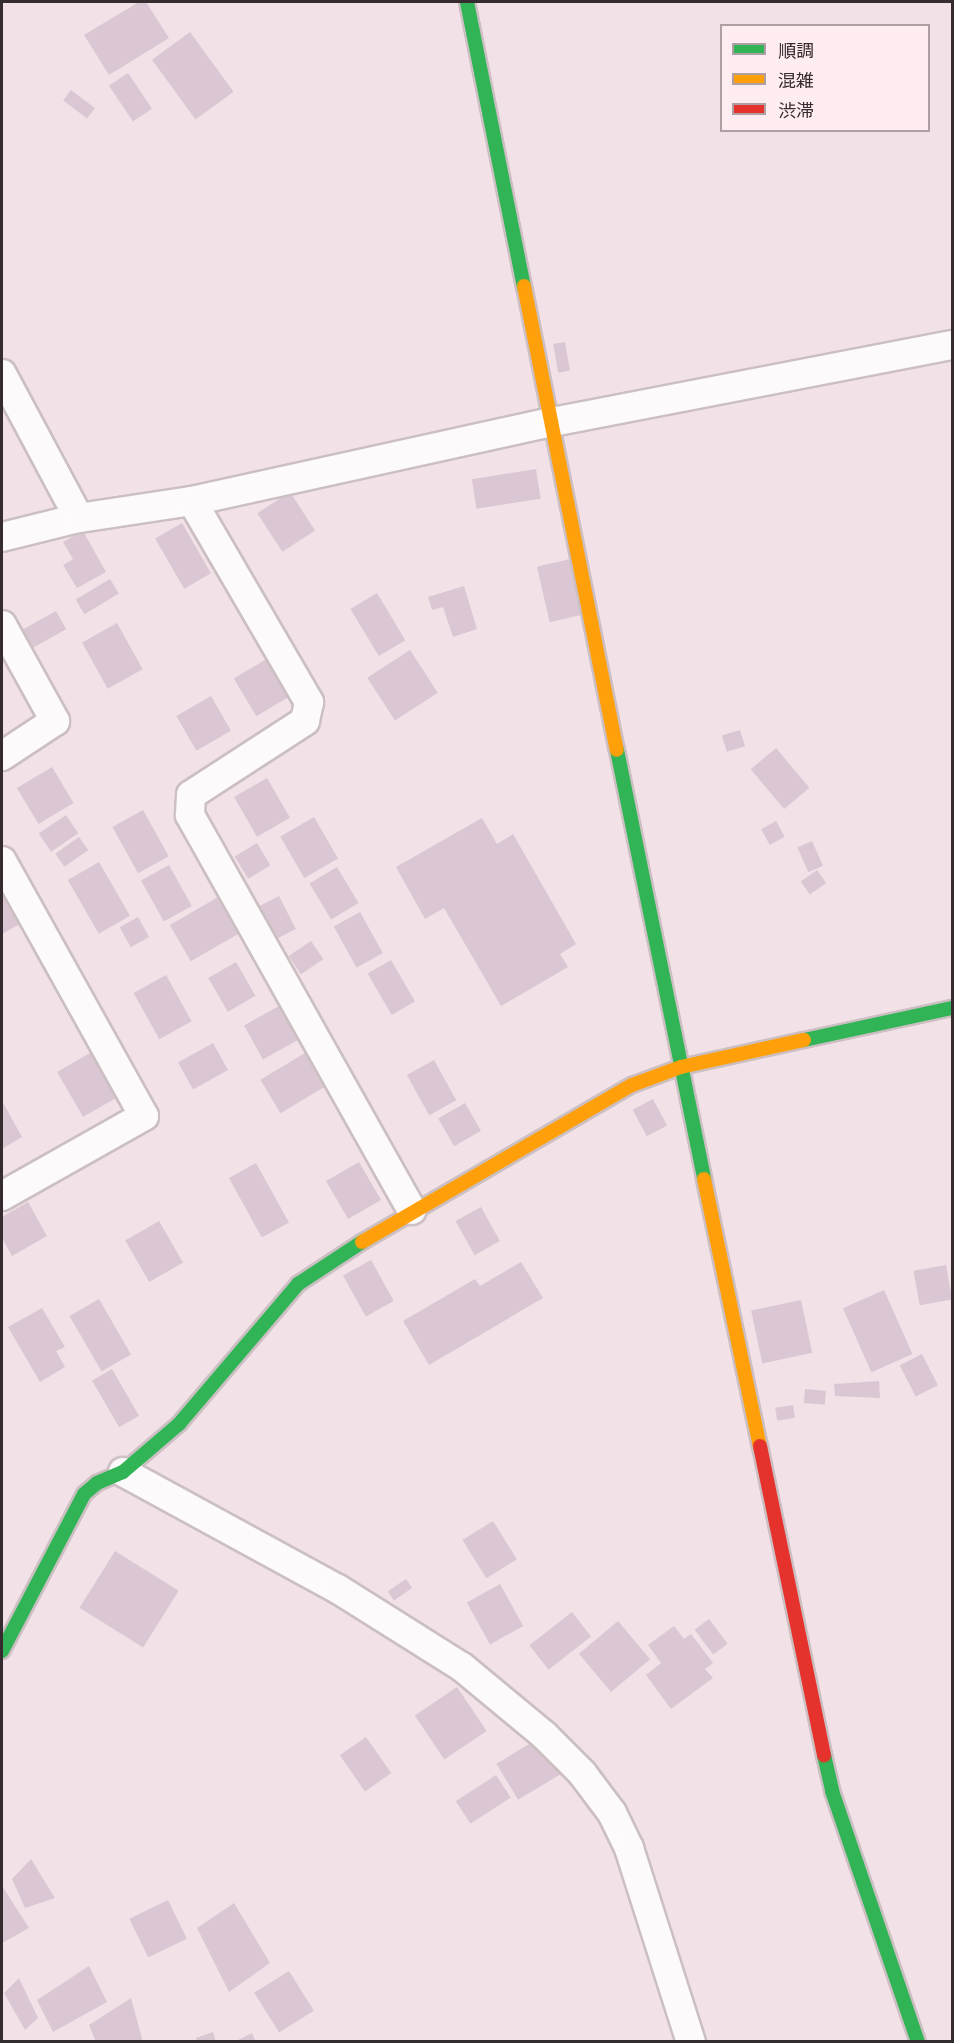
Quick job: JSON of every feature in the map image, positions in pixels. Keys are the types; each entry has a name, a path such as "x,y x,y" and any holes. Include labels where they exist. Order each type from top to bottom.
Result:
{"street":[{"path":"467,2 681,1067 832,1791 918,2042"},
{"path":"2,537 79,518 192,501 552,422 952,345"},
{"path":"2,374 79,518"},
{"path":"192,501 309,702 305,722 190,795 190,815 412,1210"},
{"path":"2,626 55,721 2,756"},
{"path":"2,861 144,1116 2,1196"},
{"path":"2,1650 84,1494 97,1482 123,1472 179,1424 298,1284 412,1210 605,1098 681,1067 952,1008"},
{"path":"123,1472 338,1589 462,1667 552,1742 612,1813 629,1848 691,2042"}],"building":[{"path":"139,2 146,2 169,38 109,75 84,35"},
{"path":"190,32 233,92 195,119 152,60"},
{"path":"128,73 152,109 133,122 109,86"},
{"path":"71,90 95,108 87,118 63,100"},
{"path":"565,342 570,371 558,373 553,344"},
{"path":"536,469 541,499 476,509 472,479"},
{"path":"290,492 315,531 282,552 257,513"},
{"path":"182,523 211,573 184,589 155,538"},
{"path":"83,531 106,572 77,588 63,565 73,559 63,542"},
{"path":"570,559 583,615 550,622 537,567"},
{"path":"110,579 119,594 84,614 76,600"},
{"path":"464,586 477,629 453,637 443,607 432,610 428,597"},
{"path":"377,593 405,640 379,656 350,609"},
{"path":"56,611 66,629 33,648 23,629"},
{"path":"117,623 143,669 108,689 82,642"},
{"path":"410,650 438,693 395,721 367,678"},
{"path":"268,658 291,696 256,716 234,679"},
{"path":"211,696 231,731 196,751 176,716"},
{"path":"740,730 745,746 727,752 722,736"},
{"path":"776,748 809,788 784,809 751,769"},
{"path":"52,767 74,803 38,824 17,788"},
{"path":"267,778 290,818 257,837 234,797"},
{"path":"143,810 169,856 138,873 112,827"},
{"path":"66,815 78,833 51,852 39,833"},
{"path":"314,817 338,859 304,878 280,836"},
{"path":"482,818 497,844 513,834 576,944 560,954 568,967 501,1006 444,908 425,919 396,867"},
{"path":"776,821 785,837 770,845 761,829"},
{"path":"79,837 88,850 64,867 55,854"},
{"path":"812,841 823,866 808,872 797,848"},
{"path":"257,843 270,865 248,879 235,856"},
{"path":"99,862 130,916 99,934 68,880"},
{"path":"169,865 192,906 164,922 141,881"},
{"path":"337,867 359,903 331,919 310,883"},
{"path":"817,870 826,883 810,895 801,881"},
{"path":"2,888 27,920 2,934"},
{"path":"220,896 241,932 191,961 170,925"},
{"path":"279,896 296,929 276,939 259,906"},
{"path":"360,912 383,953 357,968 334,927"},
{"path":"138,917 149,937 131,947 120,927"},
{"path":"311,941 323,959 301,974 289,956"},
{"path":"391,960 415,1002 392,1015 368,974"},
{"path":"236,962 256,996 228,1012 208,978"},
{"path":"166,975 192,1021 159,1039 134,993"},
{"path":"279,1006 298,1040 263,1060 244,1025"},
{"path":"213,1043 228,1070 193,1090 178,1062"},
{"path":"90,1053 116,1098 83,1117 57,1072"},
{"path":"305,1053 325,1086 281,1113 260,1080"},
{"path":"434,1060 456,1100 429,1115 407,1075"},
{"path":"653,1099 667,1125 647,1136 633,1110"},
{"path":"2,1101 22,1137 2,1149"},
{"path":"465,1103 481,1131 454,1146 438,1118"},
{"path":"359,1162 381,1200 348,1219 326,1181"},
{"path":"256,1163 289,1222 262,1238 229,1178"},
{"path":"28,1202 47,1236 12,1256 2,1238 2,1217"},
{"path":"481,1207 500,1241 475,1255 456,1221"},
{"path":"159,1221 183,1263 149,1282 125,1240"},
{"path":"371,1260 394,1301 366,1317 343,1276"},
{"path":"521,1262 543,1298 429,1365 403,1321 475,1279 480,1286"},
{"path":"946,1265 952,1299 920,1305 914,1271"},
{"path":"884,1290 912,1354 871,1372 843,1308"},
{"path":"99,1299 131,1354 102,1371 70,1316"},
{"path":"801,1300 812,1353 762,1363 751,1311"},
{"path":"42,1308 65,1347 56,1351 65,1367 40,1382 8,1327"},
{"path":"922,1354 938,1385 916,1397 900,1365"},
{"path":"112,1369 139,1416 119,1427 92,1380"},
{"path":"879,1381 880,1398 835,1396 834,1384"},
{"path":"805,1389 826,1391 825,1405 804,1403"},
{"path":"793,1405 795,1418 777,1421 775,1408"},
{"path":"493,1521 517,1559 486,1578 462,1540"},
{"path":"115,1551 179,1591 143,1648 79,1608"},
{"path":"406,1579 412,1588 394,1600 388,1591"},
{"path":"500,1584 523,1626 490,1644 467,1602"},
{"path":"572,1612 591,1636 549,1670 529,1645"},
{"path":"709,1619 728,1644 713,1655 695,1630"},
{"path":"618,1621 650,1659 611,1692 579,1654"},
{"path":"674,1626 684,1639 691,1634 713,1663 705,1669 713,1678 671,1709 646,1675 661,1663 648,1645"},
{"path":"457,1687 487,1731 444,1759 415,1716"},
{"path":"366,1737 391,1773 365,1791 340,1755"},
{"path":"541,1737 563,1773 518,1800 496,1764"},
{"path":"496,1775 511,1798 470,1824 456,1801"},
{"path":"31,1859 55,1898 25,1908 12,1879"},
{"path":"2,1886 29,1928 2,1943"},
{"path":"168,1900 187,1939 148,1957 129,1919"},
{"path":"234,1903 270,1963 229,1992 197,1928"},
{"path":"89,1966 107,2002 53,2032 37,2000"},
{"path":"289,1971 314,2011 279,2033 254,1993"},
{"path":"19,1978 38,2018 25,2030 4,1993"},
{"path":"131,1998 143,2042 96,2042 89,2025"},
{"path":"213,2032 216,2042 197,2042 196,2038"},
{"path":"252,2033 256,2042 234,2042"}],"traffic: fast":[{"path":"467,2 524,286"},
{"path":"617,750 704,1179"},
{"path":"804,1040 952,1008"},
{"path":"2,1651 84,1494 97,1483 123,1472 179,1424 298,1284 362,1242"},
{"path":"824,1755 832,1791 918,2042"}],"traffic: slow":[{"path":"524,286 617,750"},
{"path":"362,1242 632,1085 681,1067 804,1040"},
{"path":"704,1179 760,1446"}],"traffic: jam":[{"path":"760,1446 824,1755"}]}
